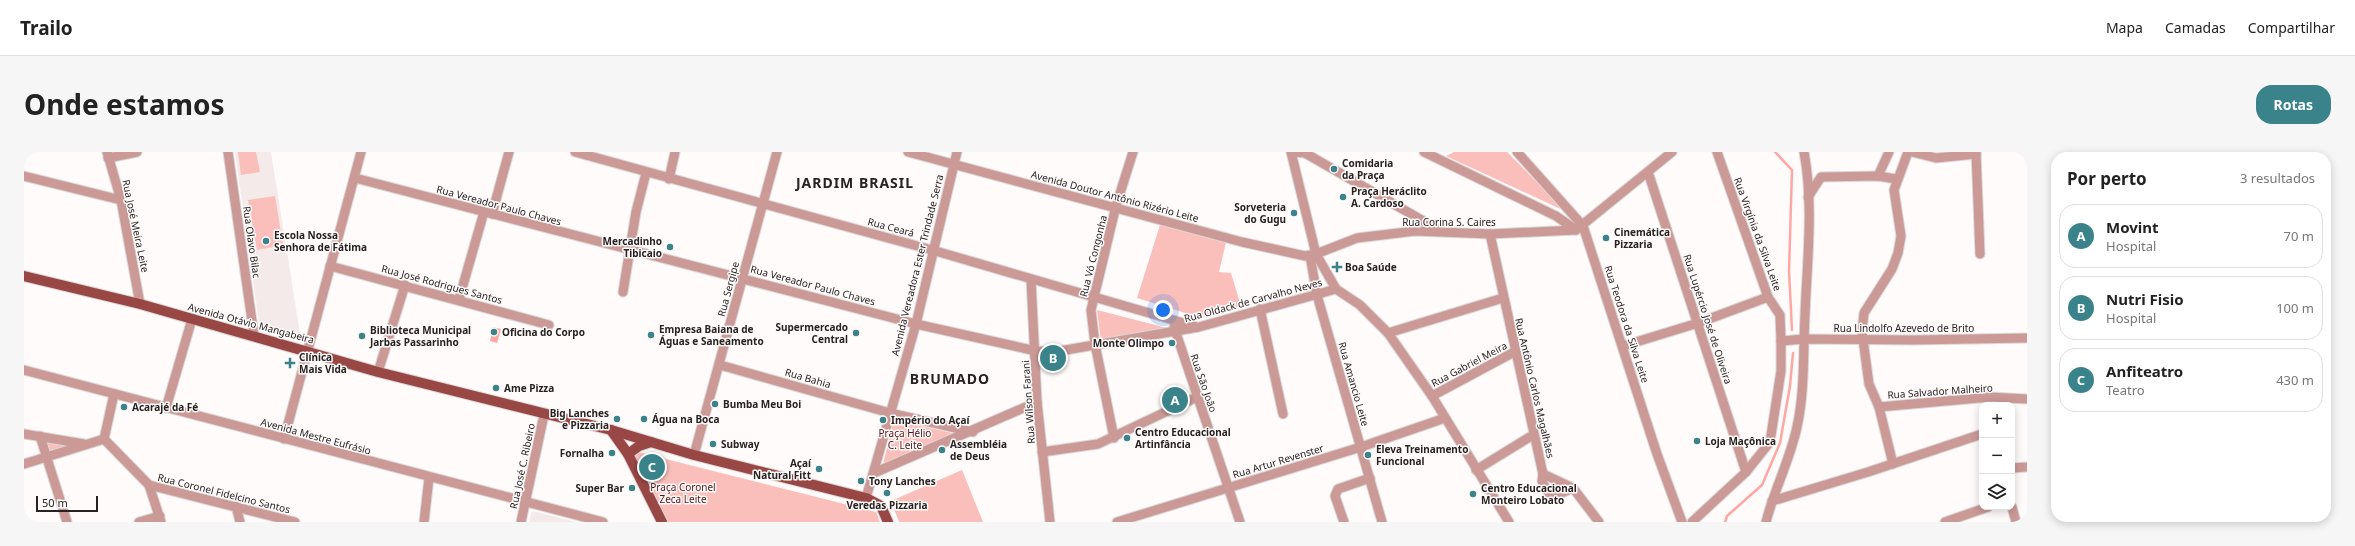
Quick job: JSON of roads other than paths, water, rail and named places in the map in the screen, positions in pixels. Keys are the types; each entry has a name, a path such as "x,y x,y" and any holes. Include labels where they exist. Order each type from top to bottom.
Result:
{"main road":[{"name":"Avenida Otávio Mangabeira","path":"24,276 140,304 307,350 378,372 544,415 611,430"},
{"path":"611,430 694,455 866,498 881,506 888,522"},
{"path":"611,430 628,454 662,522"},
{"path":"628,454 639,446 654,442"}],"street":[{"path":"108,155 137,152"},
{"name":"Rua Olavo Bilac","path":"228,152 254,335"},
{"path":"284,439 361,152"},
{"path":"459,299 509,152"},
{"name":"Rua Ceará","path":"575,152 646,173 932,250 1030,279 1094,295 1171,320 1199,327"},
{"path":"669,179 675,152"},
{"name":"Rua Sergipe","path":"694,455 720,365 742,278 777,152"},
{"name":"Avenida Doutor Antônio Rizério Leite","path":"908,152 1116,206 1242,242 1313,255"},
{"name":"Avenida Vereadora Ester Trindade Serra","path":"866,498 916,324 932,250 957,152"},
{"name":"Rua Vó Congonha","path":"1114,438 1095,344 1091,310 1116,206 1133,152"},
{"path":"1440,231 1305,153 1292,152 1313,255 1336,289 1360,304 1388,333 1432,396 1509,522"},
{"path":"1517,152 1580,228"},
{"path":"1580,228 1672,152"},
{"name":"Rua Virgínia da Silva Leite","path":"1717,152 1768,297 1780,315 1781,371 1770,442 1746,472"},
{"path":"1766,522 1772,501 1785,472 1801,407 1808,197 1808,171 1804,152"},
{"path":"1878,176 1888,152"},
{"path":"1893,464 1879,407 1869,384 1862,339 1864,313 1892,269 1898,253 1901,236 1894,190 1896,179 1908,152"},
{"path":"1912,152 1936,158 1976,153 1980,254"},
{"path":"1430,153 1580,228"},
{"name":"Rua José Meira Leite","path":"108,155 121,200 140,304"},
{"path":"1808,171 1821,177 1878,176 1896,179"},
{"name":"Rua Lupércio José de Oliveira","path":"1648,172 1746,472"},
{"path":"623,292 636,212 646,173"},
{"path":"24,176 121,200"},
{"path":"1808,197 1821,177"},
{"name":"Rua Vereador Paulo Chaves","path":"355,178 916,324 1036,351 1054,352 1175,331"},
{"name":"Rua Corina S. Caires","path":"1313,255 1358,238 1415,231 1490,234 1580,228"},
{"name":"Rua Teodora da Silva Leite","path":"1580,228 1590,241 1623,346 1682,522"},
{"name":"Rua Antônio Carlos Magalhães","path":"1490,234 1533,435 1543,474 1573,488 1599,522"},
{"name":"Rua Amancio Leite","path":"1313,255 1317,295 1382,522"},
{"name":"Rua José Rodrigues Santos","path":"330,266 459,299 549,325"},
{"name":"Rua Wilson Farani","path":"1030,279 1036,351 1037,402 1050,522"},
{"path":"378,372 405,285"},
{"name":"Rua Oldack de Carvalho Neves","path":"1175,331 1199,327 1336,289"},
{"path":"1623,346 1698,323 1768,297"},
{"path":"1388,333 1503,298"},
{"path":"1260,309 1283,414"},
{"path":"166,408 192,319"},
{"name":"Rua São João","path":"1171,320 1230,487 1240,522"},
{"name":"Rua Lindolfo Azevedo de Brito","path":"1781,341 1804,339 2027,338"},
{"name":"Rua Gabriel Meira","path":"1432,396 1516,351"},
{"name":"Rua Bahia","path":"720,365 890,413"},
{"name":"Avenida Mestre Eufrásio","path":"24,370 585,520 603,522"},
{"path":"104,439 114,394"},
{"path":"1042,452 1098,444 1114,438 1197,397"},
{"name":"Rua Salvador Malheiro","path":"1879,407 2027,399"},
{"path":"874,473 973,432 1037,402"},
{"path":"890,413 973,432"},
{"name":"Rua José C. Ribeiro","path":"521,522 544,415"},
{"name":"Rua Artur Revenster","path":"1117,522 1361,447 1445,418"},
{"path":"24,434 86,445"},
{"path":"1476,470 1533,435"},
{"path":"1772,501 1893,464 1979,435"},
{"path":"40,436 67,522"},
{"path":"24,464 104,439"},
{"path":"104,439 149,484 160,519 139,522"},
{"path":"2015,468 2027,466"},
{"path":"1692,522 1746,472"},
{"path":"1543,474 1542,481 1549,494 1553,497 1573,488"},
{"path":"424,522 429,478"},
{"path":"1344,522 1335,496 1338,490 1342,486 1370,478"},
{"name":"Rua Coronel Fidelcino Santos","path":"149,484 295,522"},
{"path":"236,506 240,522"},
{"path":"1945,522 1979,510"},
{"path":"2013,510 2016,522"}],"waterway":[{"path":"1775,152 1792,170 1789,271 1792,330"},
{"path":"1725,522 1727,516 1762,485 1780,443 1790,386 1793,353"}],"place":[{"name":"Comidaria da Praça","path":"1334,169"},
{"name":"Praça Heráclito A. Cardoso","path":"1343,197"},
{"name":"Sorveteria do Gugu","path":"1294,213"},
{"name":"Cinemática Pizzaria","path":"1606,238"},
{"name":"Escola Nossa Senhora de Fátima","path":"266,241"},
{"name":"Mercadinho Tibicaio","path":"670,247"},
{"name":"Boa Saúde","path":"1337,267"},
{"name":"Oficina do Corpo","path":"494,332"},
{"name":"Supermercado Central","path":"856,333"},
{"name":"Empresa Baiana de Águas e Saneamento","path":"651,335"},
{"name":"Biblioteca Municipal Jarbas Passarinho","path":"362,336"},
{"name":"Monte Olimpo","path":"1172,343"},
{"name":"Nutri Fisio","path":"1053,358"},
{"name":"Clínica Mais Vida","path":"290,363"},
{"name":"Ame Pizza","path":"496,388"},
{"name":"Movint","path":"1175,400"},
{"name":"Bumba Meu Boi","path":"715,404"},
{"name":"Acarajé da Fé","path":"124,407"},
{"name":"Big Lanches e Pizzaria","path":"617,419"},
{"name":"Água na Boca","path":"644,419"},
{"name":"Império do Açaí","path":"883,420"},
{"name":"Centro Educacional Artinfância","path":"1127,438"},
{"name":"Loja Maçônica","path":"1697,441"},
{"name":"Subway","path":"713,444"},
{"name":"Assembléia de Deus","path":"942,450"},
{"name":"Fornalha","path":"612,453"},
{"name":"Eleva Treinamento Funcional","path":"1368,455"},
{"name":"Anfiteatro","path":"652,467"},
{"name":"Açaí Natural Fitt","path":"819,469"},
{"name":"Tony Lanches","path":"861,481"},
{"name":"Super Bar","path":"632,488"},
{"name":"Veredas Pizzaria","path":"887,493"},
{"name":"Centro Educacional Monteiro Lobato","path":"1473,494"}],"district":[{"name":"JARDIM BRASIL","path":"855,182"},
{"name":"BRUMADO","path":"950,378"}],"park label":[{"name":"Praça Hélio C. Leite","path":"905,438"},
{"name":"Praça Coronel Zeca Leite","path":"683,492"}]}
